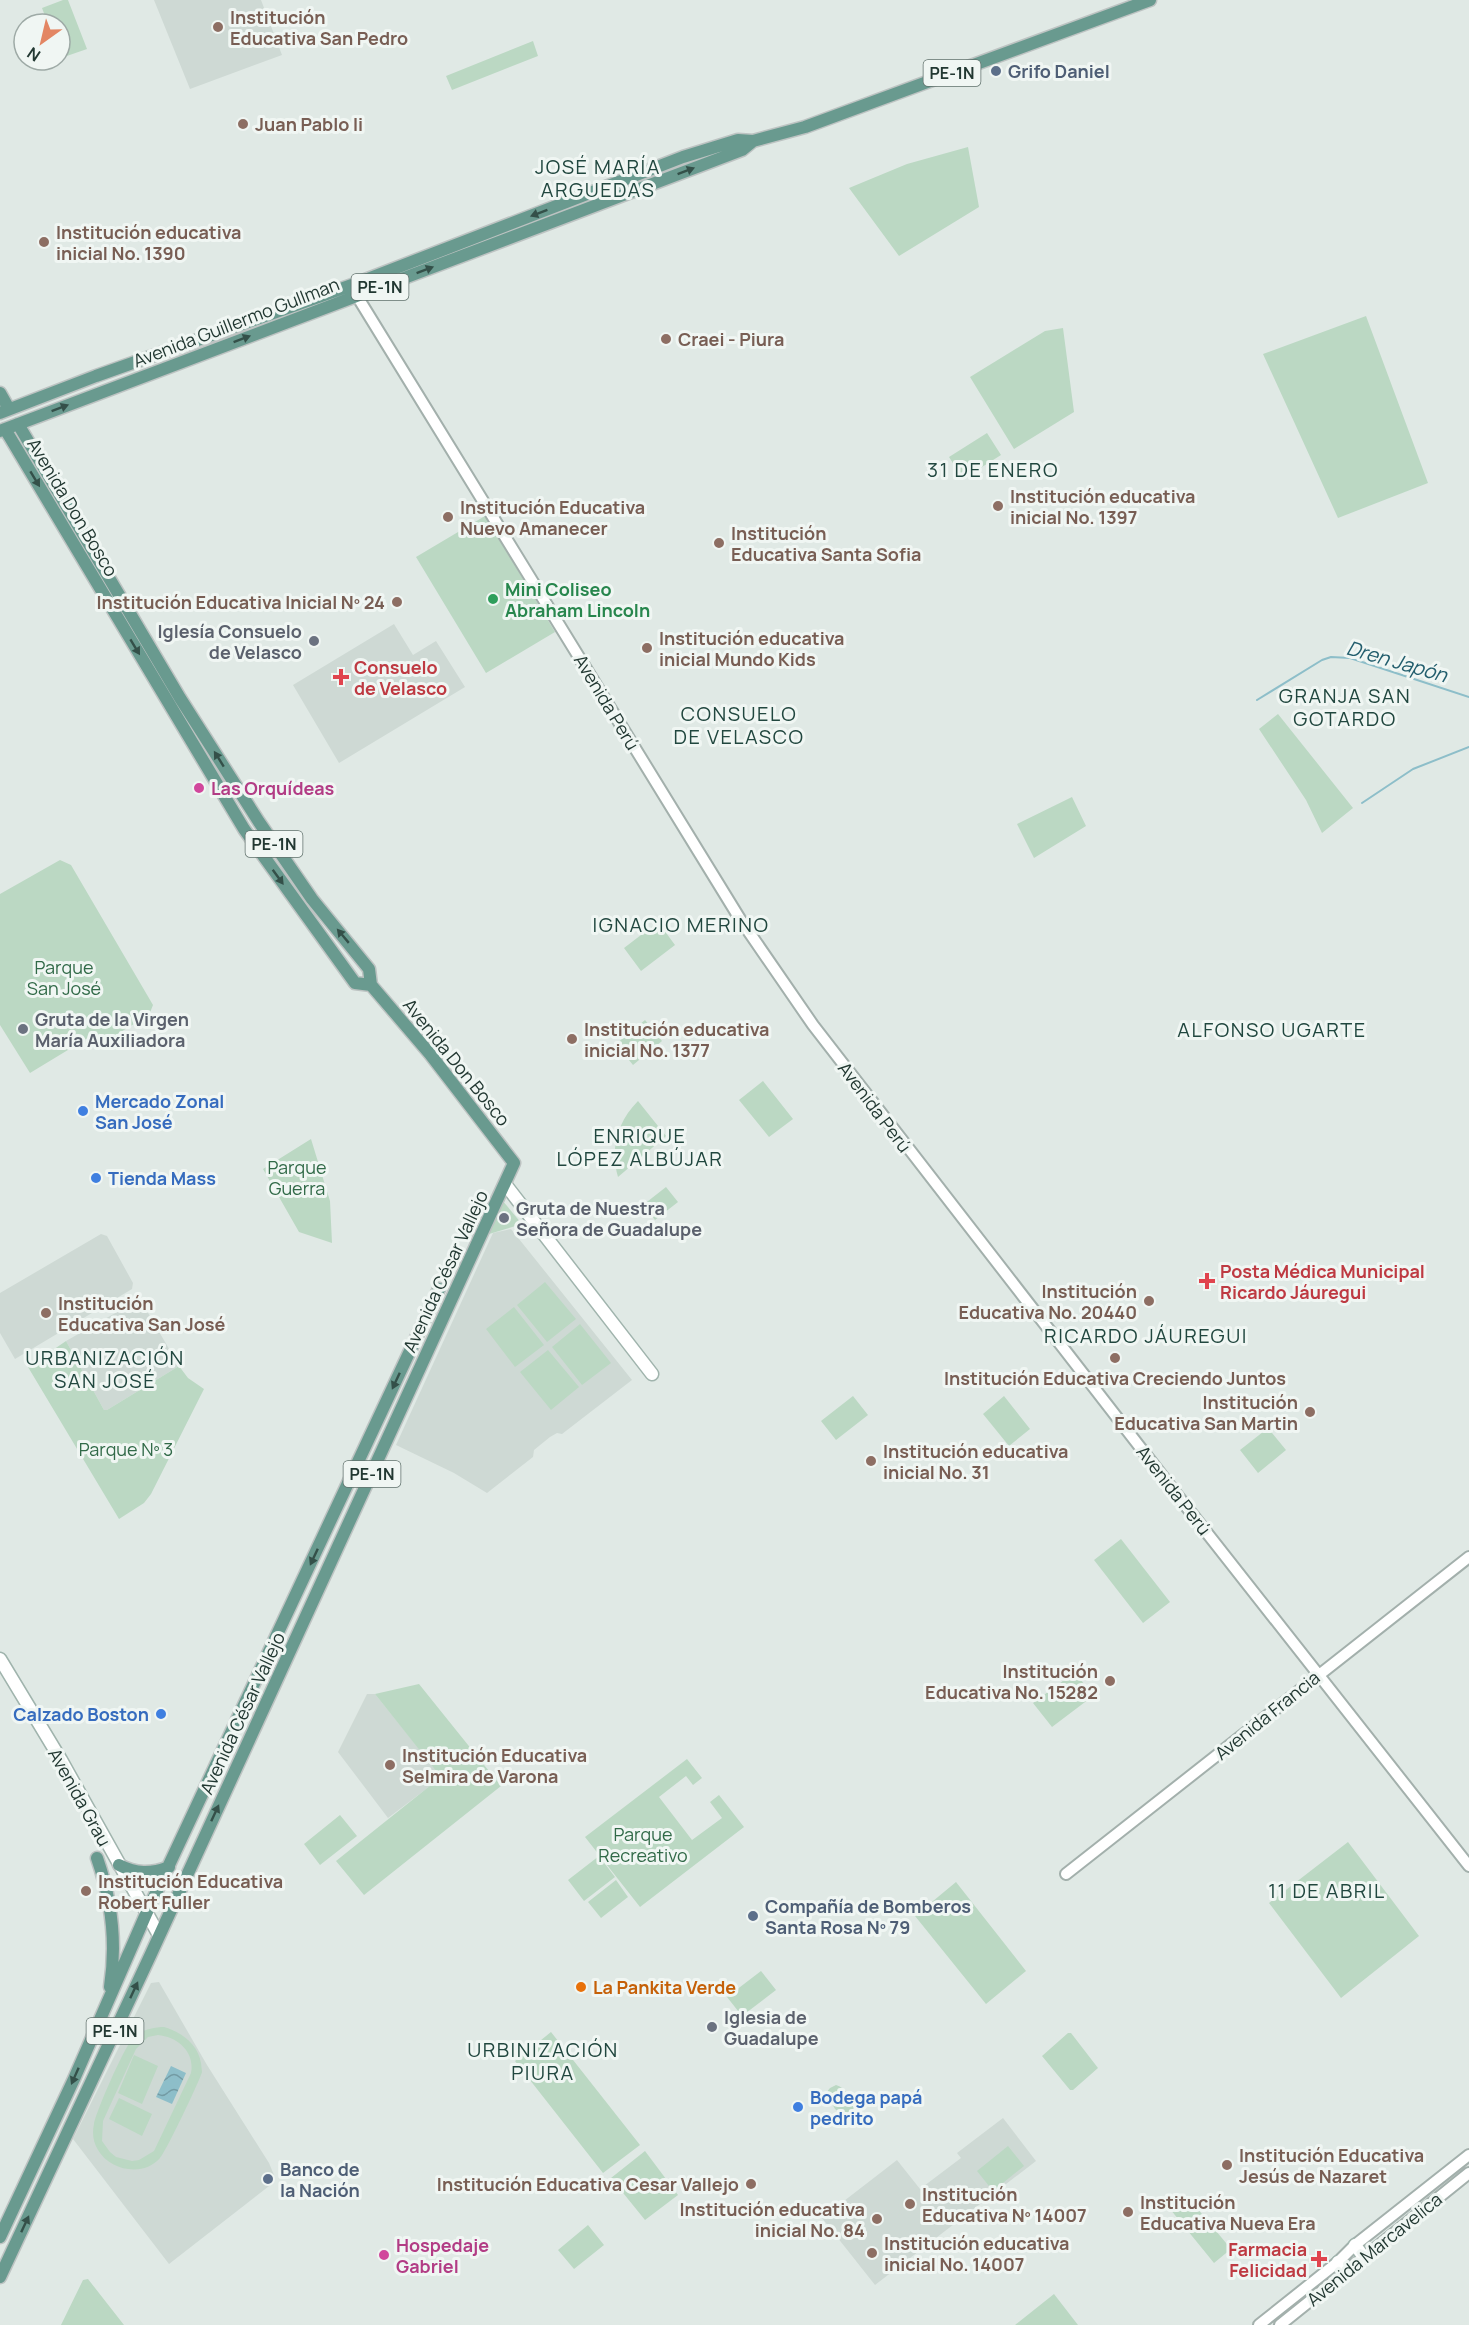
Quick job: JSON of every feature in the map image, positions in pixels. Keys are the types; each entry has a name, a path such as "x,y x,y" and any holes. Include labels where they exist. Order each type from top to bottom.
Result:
{"main road":[{"name":"Avenida Guillermo Gullman","path":"5,411 96,376 352,285 683,157 738,140 753,141 815,123 1150,0"},
{"name":"Avenida Guillermo Gullman","path":"3,430 742,150 753,141"},
{"path":"0,393 5,411"},
{"name":"Avenida Don Bosco","path":"18,424 180,698 258,822 312,898 369,969 371,985 430,1054 514,1162"},
{"name":"Avenida Don Bosco","path":"3,430 244,829 355,983 371,985"},
{"path":"169,705 180,698"},
{"name":"Avenida César Vallejo","path":"0,2277 514,1162"},
{"path":"505,1184 652,1374"},
{"name":"Avenida César Vallejo","path":"0,2237 146,1914 439,1290"},
{"name":"Avenida Grau","path":"0,1659 61,1760 159,1935"},
{"path":"97,1858 105,1883 114,1934 110,1985 104,2010"},
{"path":"119,1865 128,1870 149,1873 169,1867"},
{"path":"1355,2245 1363,2256"},
{"path":"1338,2262 1346,2272"}],"street":[{"name":"Avenida Perú","path":"357,296 735,910 801,1007 914,1158 1469,1866"},
{"name":"Avenida Francia","path":"1066,1874 1469,1557"},
{"name":"Avenida Marcavelica","path":"1259,2325 1338,2262 1355,2245 1469,2156"},
{"name":"Avenida Marcavelica","path":"1280,2325 1469,2173"}],"shaded area":[{"name":"Institución Educativa San Pedro","path":"154,0 261,0 282,55 190,89"},
{"path":"394,624 413,655 436,641 465,687 339,763 293,685"},
{"path":"511,1229 632,1380 562,1434 557,1433 550,1437 534,1450 533,1457 487,1493 454,1473 396,1445 493,1233"},
{"name":"Institución Educativa San José","path":"101,1234 107,1236 133,1283 132,1289 15,1359 0,1333 0,1293"},
{"path":"140,1299 179,1366 104,1410 66,1341"},
{"name":"Institución Educativa Selmira de Varona","path":"367,1694 375,1694 442,1777 388,1818 338,1752"},
{"path":"159,1982 207,2065 269,2163 274,2175 273,2183 169,2264 73,2139 151,1983"},
{"name":"Institución Educativa Nº 14007","path":"1003,2118 1036,2161 875,2285 822,2218 897,2160 920,2189 961,2158 957,2153"}],"green space":[{"path":"68,0 87,49 72,54 72,12 44,12 42,8"},
{"path":"533,41 538,56 452,90 446,76"},
{"path":"968,147 979,207 899,256 849,188 907,164"},
{"path":"1366,316 1428,483 1338,518 1263,354"},
{"path":"1063,328 1074,412 1014,449 970,377 1045,331"},
{"path":"987,433 1001,455 963,479 949,457"},
{"path":"485,516 555,632 486,673 416,557"},
{"path":"1278,714 1353,808 1322,833 1306,800 1259,729"},
{"path":"1072,797 1086,826 1034,858 1017,824"},
{"name":"Parque San José","path":"60,860 71,865 153,1005 149,1015 99,1045 91,1036 30,1073 0,1025 0,894"},
{"path":"658,922 675,945 641,971 624,948"},
{"path":"645,1020 662,1041 633,1065 616,1044"},
{"path":"763,1081 793,1119 769,1137 739,1100"},
{"path":"638,1101 666,1136 618,1177 615,1156 617,1136 625,1118"},
{"name":"Parque Guerra","path":"311,1139 330,1201 332,1243 299,1232 263,1169"},
{"path":"666,1187 678,1202 655,1220 643,1205"},
{"path":"502,1200 522,1224 489,1234 486,1231"},
{"path":"545,1282 576,1319 547,1342 517,1305"},
{"path":"514,1307 544,1345 515,1367 486,1329"},
{"path":"580,1324 611,1363 582,1385 552,1347"},
{"name":"Parque Nº 3","path":"66,1341 104,1410 179,1366 188,1378 204,1389 151,1494 144,1503 119,1519 28,1367"},
{"path":"548,1350 579,1387 551,1410 520,1372"},
{"path":"853,1396 868,1415 836,1440 821,1421"},
{"path":"1004,1396 1030,1429 1009,1446 983,1414"},
{"path":"1268,1428 1286,1450 1258,1473 1240,1450"},
{"path":"1121,1539 1170,1602 1143,1623 1094,1560"},
{"path":"1075,1672 1093,1696 1052,1727 1033,1703"},
{"path":"419,1684 501,1786 364,1895 336,1861 441,1777 375,1694"},
{"name":"Parque Recreativo","path":"687,1759 702,1778 693,1785 686,1776 659,1797 692,1840 722,1818 710,1802 719,1795 744,1827 640,1907 585,1837"},
{"path":"340,1815 357,1836 320,1865 304,1844"},
{"path":"1348,1842 1419,1936 1341,1998 1269,1903"},
{"path":"599,1856 615,1877 584,1901 568,1880"},
{"path":"616,1880 628,1897 601,1918 588,1902"},
{"path":"956,1882 1026,1971 986,2004 915,1916"},
{"path":"761,1971 776,1990 742,2016 727,1997"},
{"path":"164,2027 188,2040 199,2056 202,2072 160,2158 145,2168 119,2167 103,2157 96,2147 93,2127 96,2117 116,2068 131,2041 141,2032","holes":["165,2036 178,2042 188,2052 192,2065 191,2073 154,2151 139,2160 132,2161 116,2157 102,2141 103,2121 136,2049 148,2037"]},
{"path":"551,2032 640,2145 603,2173 515,2061"},
{"path":"1068,2033 1071,2033 1098,2068 1073,2090 1070,2090 1042,2056"},
{"path":"134,2055 158,2066 142,2104 118,2093"},
{"path":"836,2085 845,2091 855,2107 843,2115 835,2109 826,2093"},
{"path":"119,2098 152,2114 142,2136 109,2119"},
{"path":"1008,2146 1024,2166 993,2191 977,2171"},
{"path":"645,2151 678,2195 645,2220 611,2178"},
{"path":"1187,2196 1231,2249 1214,2263 1170,2209"},
{"path":"588,2225 604,2245 574,2269 558,2250"},
{"path":"88,2279 124,2325 61,2325 83,2280"},
{"path":"1054,2294 1078,2325 1015,2325"}],"water":[{"path":"171,2066 186,2073 172,2104 156,2097"}],"waterway":[{"name":"Dren Japón","path":"1257,700 1322,660 1331,657 1350,658 1469,697"},
{"path":"1362,803 1413,769 1469,747"}],"place":[{"name":"Institución Educativa San Pedro","path":"218,27"},
{"name":"Grifo Daniel","path":"996,71"},
{"name":"Juan Pablo Ii","path":"243,124"},
{"name":"Institución educativa inicial No. 1390","path":"44,242"},
{"name":"Craei - Piura","path":"666,339"},
{"name":"Institución educativa inicial No. 1397","path":"998,506"},
{"name":"Institución Educativa Nuevo Amanecer","path":"448,517"},
{"name":"Institución Educativa Santa Sofia","path":"719,543"},
{"name":"Mini Coliseo Abraham Lincoln","path":"493,599"},
{"name":"Institución Educativa Inicial Nº 24","path":"397,602"},
{"name":"Iglesía Consuelo de Velasco","path":"314,641"},
{"name":"Institución educativa inicial Mundo Kids","path":"647,648"},
{"name":"Consuelo de Velasco","path":"341,677"},
{"name":"Las Orquídeas","path":"199,788"},
{"name":"Gruta de la Virgen María Auxiliadora","path":"23,1029"},
{"name":"Institución educativa inicial No. 1377","path":"572,1039"},
{"name":"Mercado Zonal San José","path":"83,1111"},
{"name":"Tienda Mass","path":"96,1178"},
{"name":"Gruta de Nuestra Señora de Guadalupe","path":"504,1218"},
{"name":"Posta Médica Municipal Ricardo Jáuregui","path":"1207,1281"},
{"name":"Institución Educativa No. 20440","path":"1149,1301"},
{"name":"Institución Educativa San José","path":"46,1313"},
{"name":"Institución Educativa Creciendo Juntos","path":"1115,1358"},
{"name":"Institución Educativa San Martin","path":"1310,1412"},
{"name":"Institución educativa inicial No. 31","path":"871,1461"},
{"name":"Institución Educativa No. 15282","path":"1110,1681"},
{"name":"Calzado Boston","path":"161,1714"},
{"name":"Institución Educativa Selmira de Varona","path":"390,1765"},
{"name":"Institución Educativa Robert Fuller","path":"86,1891"},
{"name":"Compañía de Bomberos Santa Rosa Nº 79","path":"753,1916"},
{"name":"La Pankita Verde","path":"581,1987"},
{"name":"Iglesia de Guadalupe","path":"712,2027"},
{"name":"Bodega papá pedrito","path":"798,2107"},
{"name":"Institución Educativa Jesús de Nazaret","path":"1227,2165"},
{"name":"Banco de la Nación","path":"268,2179"},
{"name":"Institución Educativa Cesar Vallejo","path":"751,2184"},
{"name":"Institución Educativa Nº 14007","path":"910,2204"},
{"name":"Institución Educativa Nueva Era","path":"1128,2212"},
{"name":"Institución educativa inicial No. 84","path":"877,2219"},
{"name":"Institución educativa inicial No. 14007","path":"872,2253"},
{"name":"Hospedaje Gabriel","path":"384,2255"},
{"name":"Farmacia Felicidad","path":"1319,2259"}],"district":[{"name":"JOSÉ MARÍA ARGUEDAS","path":"598,178"},
{"name":"31 DE ENERO","path":"993,469"},
{"name":"GRANJA SAN GOTARDO","path":"1345,706"},
{"name":"CONSUELO DE VELASCO","path":"739,724"},
{"name":"IGNACIO MERINO","path":"681,924"},
{"name":"ALFONSO UGARTE","path":"1272,1029"},
{"name":"ENRIQUE LÓPEZ ALBÚJAR","path":"640,1146"},
{"name":"RICARDO JÁUREGUI","path":"1146,1335"},
{"name":"URBANIZACIÓN SAN JOSÉ","path":"105,1368"},
{"name":"11 DE ABRIL","path":"1327,1890"},
{"name":"URBINIZACIÓN PIURA","path":"543,2060"}]}
